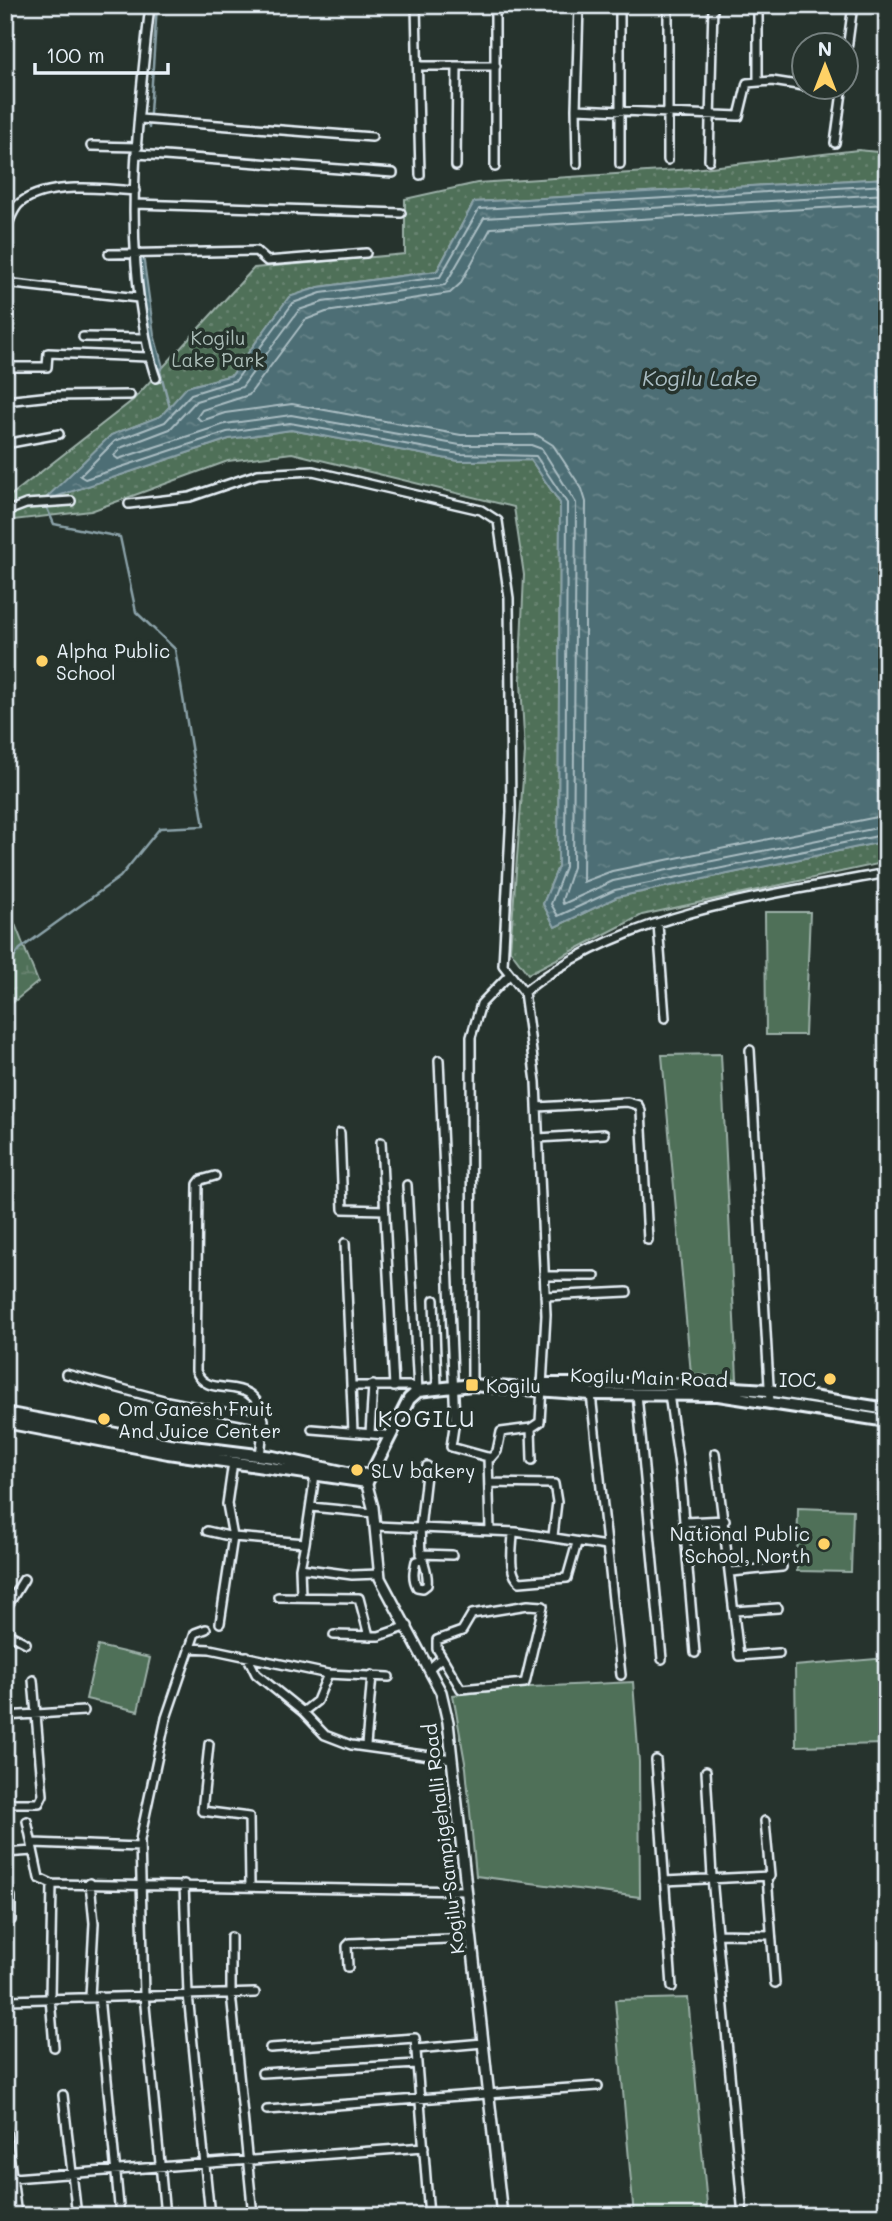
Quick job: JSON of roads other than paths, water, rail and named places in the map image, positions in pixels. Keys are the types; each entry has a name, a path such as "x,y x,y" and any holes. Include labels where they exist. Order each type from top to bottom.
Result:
{"main road":[{"name":"Kogilu Main Road","path":"416,1390 472,1382 591,1394 718,1395 887,1421"},
{"name":"Kogilu Main Road","path":"542,1387 670,1384 768,1390 887,1409"},
{"path":"365,1478 402,1402 416,1390"},
{"path":"365,1478 400,1412 416,1390"},
{"path":"5,1413 169,1444 260,1455 315,1475 365,1478"},
{"path":"5,1422 233,1462 287,1465 365,1478"}],"street":[{"path":"150,5 135,191 135,251 138,298 148,357 156,378"},
{"path":"416,5 420,175"},
{"path":"495,5 495,167"},
{"path":"577,164 579,5"},
{"path":"620,5 621,164"},
{"path":"668,5 668,160"},
{"path":"709,160 713,5"},
{"path":"758,5 758,81"},
{"path":"849,32 853,5"},
{"path":"418,66 496,66"},
{"path":"456,166 457,66"},
{"path":"576,109 739,116 747,83 758,81 790,84"},
{"path":"835,143 840,102"},
{"path":"140,119 372,137"},
{"path":"91,146 393,173"},
{"path":"5,233 19,204 35,196 90,187 135,191"},
{"path":"136,204 401,213"},
{"path":"109,254 135,251 256,251 267,261 366,253"},
{"path":"5,283 138,298"},
{"path":"83,337 145,338"},
{"path":"5,367 47,367 48,353 148,357"},
{"path":"5,401 51,396 130,395"},
{"path":"5,444 59,434"},
{"path":"129,504 190,497 258,474 313,471 481,510 498,521 509,598 511,811 503,965 524,992 537,1107 545,1296 540,1422 531,1428 501,1432 494,1457 451,1447 455,1420 454,1383 439,1059"},
{"path":"5,512 26,504 71,501"},
{"path":"524,992 546,975 595,946 658,925 786,892 887,873"},
{"path":"658,925 665,1018"},
{"path":"472,1382 471,1037 481,1004 510,974"},
{"path":"750,1049 760,1181 770,1404"},
{"path":"537,1107 626,1102 638,1105 641,1111 648,1240"},
{"path":"340,1133 343,1209 384,1210"},
{"path":"538,1138 604,1134"},
{"path":"381,1142 394,1387"},
{"path":"215,1176 201,1180 198,1184 196,1371 199,1378 208,1383 255,1396 260,1403 264,1420 260,1455"},
{"path":"407,1185 416,1390"},
{"path":"345,1242 353,1432"},
{"path":"544,1276 595,1276"},
{"path":"545,1296 627,1292"},
{"path":"434,1300 437,1385"},
{"path":"66,1374 167,1401 264,1420"},
{"path":"370,1433 373,1385"},
{"path":"352,1386 412,1387 416,1390"},
{"path":"591,1394 621,1675"},
{"path":"637,1394 662,1659"},
{"path":"669,1394 685,1522 695,1653"},
{"path":"531,1428 532,1460"},
{"path":"312,1429 385,1435"},
{"path":"715,1453 739,1656 779,1653"},
{"path":"488,1457 490,1531"},
{"path":"220,1623 233,1537 227,1504 233,1462"},
{"path":"427,1466 420,1528 422,1556 452,1555"},
{"path":"301,1596 300,1568 315,1475"},
{"name":"Kogilu-Sampigehalli Road","path":"365,1478 374,1513 380,1574 441,1692 448,1722 502,2216"},
{"path":"489,1483 554,1484 557,1502 553,1536"},
{"path":"311,1507 374,1513"},
{"path":"685,1522 725,1520"},
{"path":"376,1526 513,1532 606,1546"},
{"path":"207,1531 233,1537 305,1543"},
{"path":"513,1532 512,1569 520,1582 566,1578 572,1568 577,1543"},
{"path":"731,1572 782,1567"},
{"path":"300,1568 352,1575 380,1574"},
{"path":"5,1610 24,1579"},
{"path":"278,1597 359,1598 369,1636"},
{"path":"528,1605 543,1606 525,1683 461,1689 443,1657 437,1648 437,1640 462,1631 472,1614 528,1605"},
{"path":"735,1611 778,1608"},
{"path":"334,1635 369,1636 408,1626"},
{"path":"166,2216 144,1995 141,1847 166,1718 195,1633 206,1629"},
{"path":"5,1632 26,1643"},
{"path":"190,1647 328,1674 389,1677"},
{"path":"247,1657 256,1674 303,1712 325,1735 351,1745 452,1759"},
{"path":"429,1669 443,1657"},
{"path":"303,1712 317,1701 328,1674"},
{"path":"366,1745 372,1675"},
{"path":"5,1803 42,1800 33,1680"},
{"path":"5,1716 84,1711"},
{"path":"209,1744 202,1811 249,1817 250,1886"},
{"path":"656,1760 672,1987"},
{"path":"706,1772 712,1877 743,2216"},
{"path":"27,1821 28,1837 41,1881 52,1884 141,1883 467,1891"},
{"path":"765,1821 775,1983"},
{"path":"5,1853 33,1847 141,1847"},
{"path":"664,1881 767,1876"},
{"path":"90,1883 94,1923 90,1997"},
{"path":"52,1884 50,1998 54,2047"},
{"path":"184,1884 188,1994 210,2216"},
{"path":"5,1896 11,1897 12,1909 11,1920 5,1922"},
{"path":"717,1934 771,1935"},
{"path":"231,1937 231,1993 253,2216"},
{"path":"348,1967 347,1946 350,1943 472,1938"},
{"path":"9,2000 255,1993"},
{"path":"99,1996 120,2216"},
{"path":"270,2048 415,2038 429,2216"},
{"path":"416,2049 483,2043"},
{"path":"262,2073 417,2064"},
{"path":"267,2110 598,2086"},
{"path":"63,2095 77,2216"},
{"path":"5,2121 17,2216"},
{"path":"13,2178 424,2147"}],"water":[{"name":"Kogilu Lake","path":"887,178 887,841 617,897 555,927 543,904 558,867 560,503 531,460 459,461 291,430 229,439 43,501 111,435 161,416 187,387 232,375 289,297 319,287 437,271 474,202"},
{"path":"143,254 154,334 163,367 158,373 151,347 137,255"}],"waterway":[{"path":"149,128 157,5"},
{"path":"159,367 170,408"},
{"path":"5,971 20,949 120,877 160,828 204,826 175,649 136,612 120,537 54,524 46,506"}],"place":[{"name":"Alpha Public School","path":"42,661"},
{"name":"IOC","path":"830,1379"},
{"name":"Kogilu","path":"472,1385"},
{"name":"Om Ganesh Fruit And Juice Center","path":"104,1419"},
{"name":"SLV bakery","path":"357,1470"},
{"name":"National Public School, North","path":"824,1544"}],"district":[{"name":"KOGILU","path":"427,1418"}],"park label":[{"name":"Kogilu Lake Park","path":"218,348"}]}
